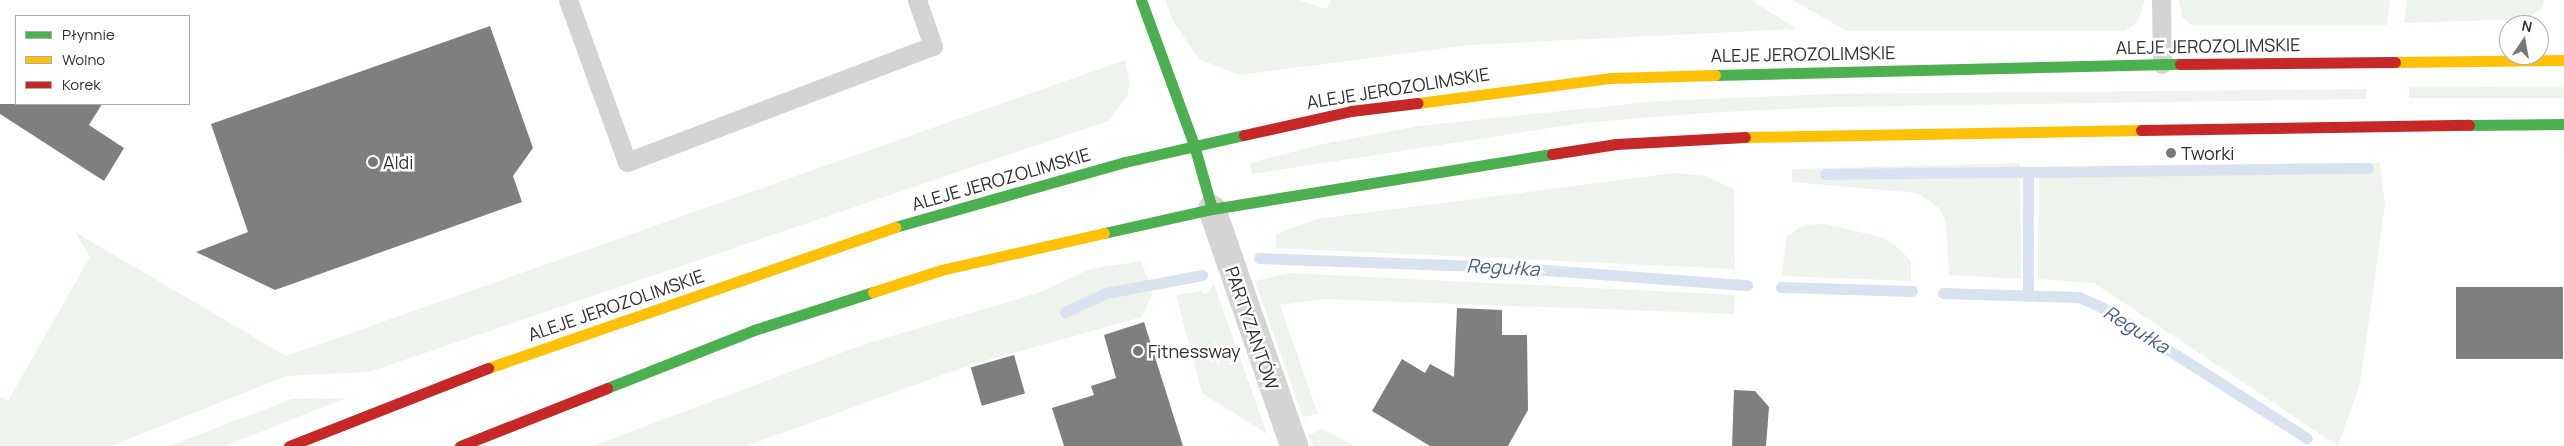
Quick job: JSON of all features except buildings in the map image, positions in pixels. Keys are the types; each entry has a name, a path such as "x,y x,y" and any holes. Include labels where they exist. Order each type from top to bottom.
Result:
{"main road":[{"path":"1141,0 1194,145 1212,209"},
{"name":"ALEJE JEROZOLIMSKIE","path":"289,446 506,361 886,230 1194,145 1269,127 1437,97 1611,78 2162,64 2564,60"},
{"path":"460,446 754,330 941,270 1212,209 1616,144 1777,135 2022,130 2564,124"}],"street":[{"name":"PARTYZANTÓW","path":"1212,209 1294,446"}],"lane":[{"path":"568,0 627,162 933,46 917,0"},
{"path":"2162,0 2162,64"}],"shaded area":[{"path":"1165,0 1299,0 1327,9 1331,0 1751,0 1797,29 1470,45 1239,75 1199,59 1173,21"},
{"path":"1792,0 2145,0 2137,23 2124,31 1847,31"},
{"path":"2179,0 2390,0 2387,25 2191,25 2182,17"},
{"path":"2407,0 2544,0 2543,7 2533,15 2499,15 2499,20 2404,23"},
{"path":"1125,60 1130,85 1127,97 1108,121 369,372 286,376 111,446 0,446 0,397 8,401 90,257 75,232 286,356"},
{"path":"2409,87 2564,87 2564,98 2409,98"},
{"path":"2366,89 2366,99 1830,107 1703,113 1582,123 1252,174 1250,163 1323,144 1418,126 1658,101 1833,94"},
{"path":"2020,163 2021,279 1949,275 1946,223 1940,209 1918,193 1792,182 1792,169"},
{"path":"2380,163 2385,206 2360,384 2338,446 2094,283 2038,279 2039,167"},
{"path":"1675,173 1706,176 1734,189 1735,269 1276,248 1276,234 1317,219"},
{"path":"1825,224 1881,237 1895,245 1911,261 1911,281 1782,276 1786,237 1804,225"},
{"path":"1141,261 1153,292 1142,317 970,365 746,446 592,446 865,344 1038,293 1090,269"},
{"path":"1289,273 1735,295 1734,314 1324,299 1280,305 1318,414 1303,417 1255,281"},
{"path":"1214,284 1267,434 1202,393 1176,295 1201,291 1206,295"},
{"path":"346,398 225,446 169,446 292,399"},
{"path":"1322,429 1354,446 1313,446 1309,435"}],"waterway":[{"path":"2028,172 2368,168"},
{"path":"1825,174 2028,172 2028,296"},
{"name":"Regułka","path":"1259,258 1506,267 1747,285"},
{"name":"Regułka","path":"1065,312 1106,293 1202,275"},
{"name":"Regułka","path":"1781,287 1912,291"},
{"name":"Regułka","path":"1943,293 2079,297 2101,307 2307,438"}],"traffic: fast":[{"path":"1141,0 1194,145 1212,209"},
{"path":"1715,75 2180,64"},
{"path":"2469,125 2564,124"},
{"path":"895,227 1125,162 1244,135"},
{"path":"1104,233 1212,209 1552,154"},
{"path":"607,388 754,330 873,292"}],"traffic: slow":[{"path":"2395,62 2564,60"},
{"path":"1418,103 1611,78 1715,75"},
{"path":"1745,137 2141,130"},
{"path":"488,368 895,227"},
{"path":"873,292 941,270 1104,233"}],"traffic: jam":[{"path":"2180,64 2395,62"},
{"path":"1244,135 1351,111 1418,103"},
{"path":"2141,130 2469,125"},
{"path":"1552,154 1616,144 1745,137"},
{"path":"289,446 488,368"},
{"path":"460,446 607,388"}],"place":[{"name":"Tworki","path":"2171,153"},
{"name":"Aldi","path":"373,162"},
{"name":"Fitnessway","path":"1138,351"}]}
